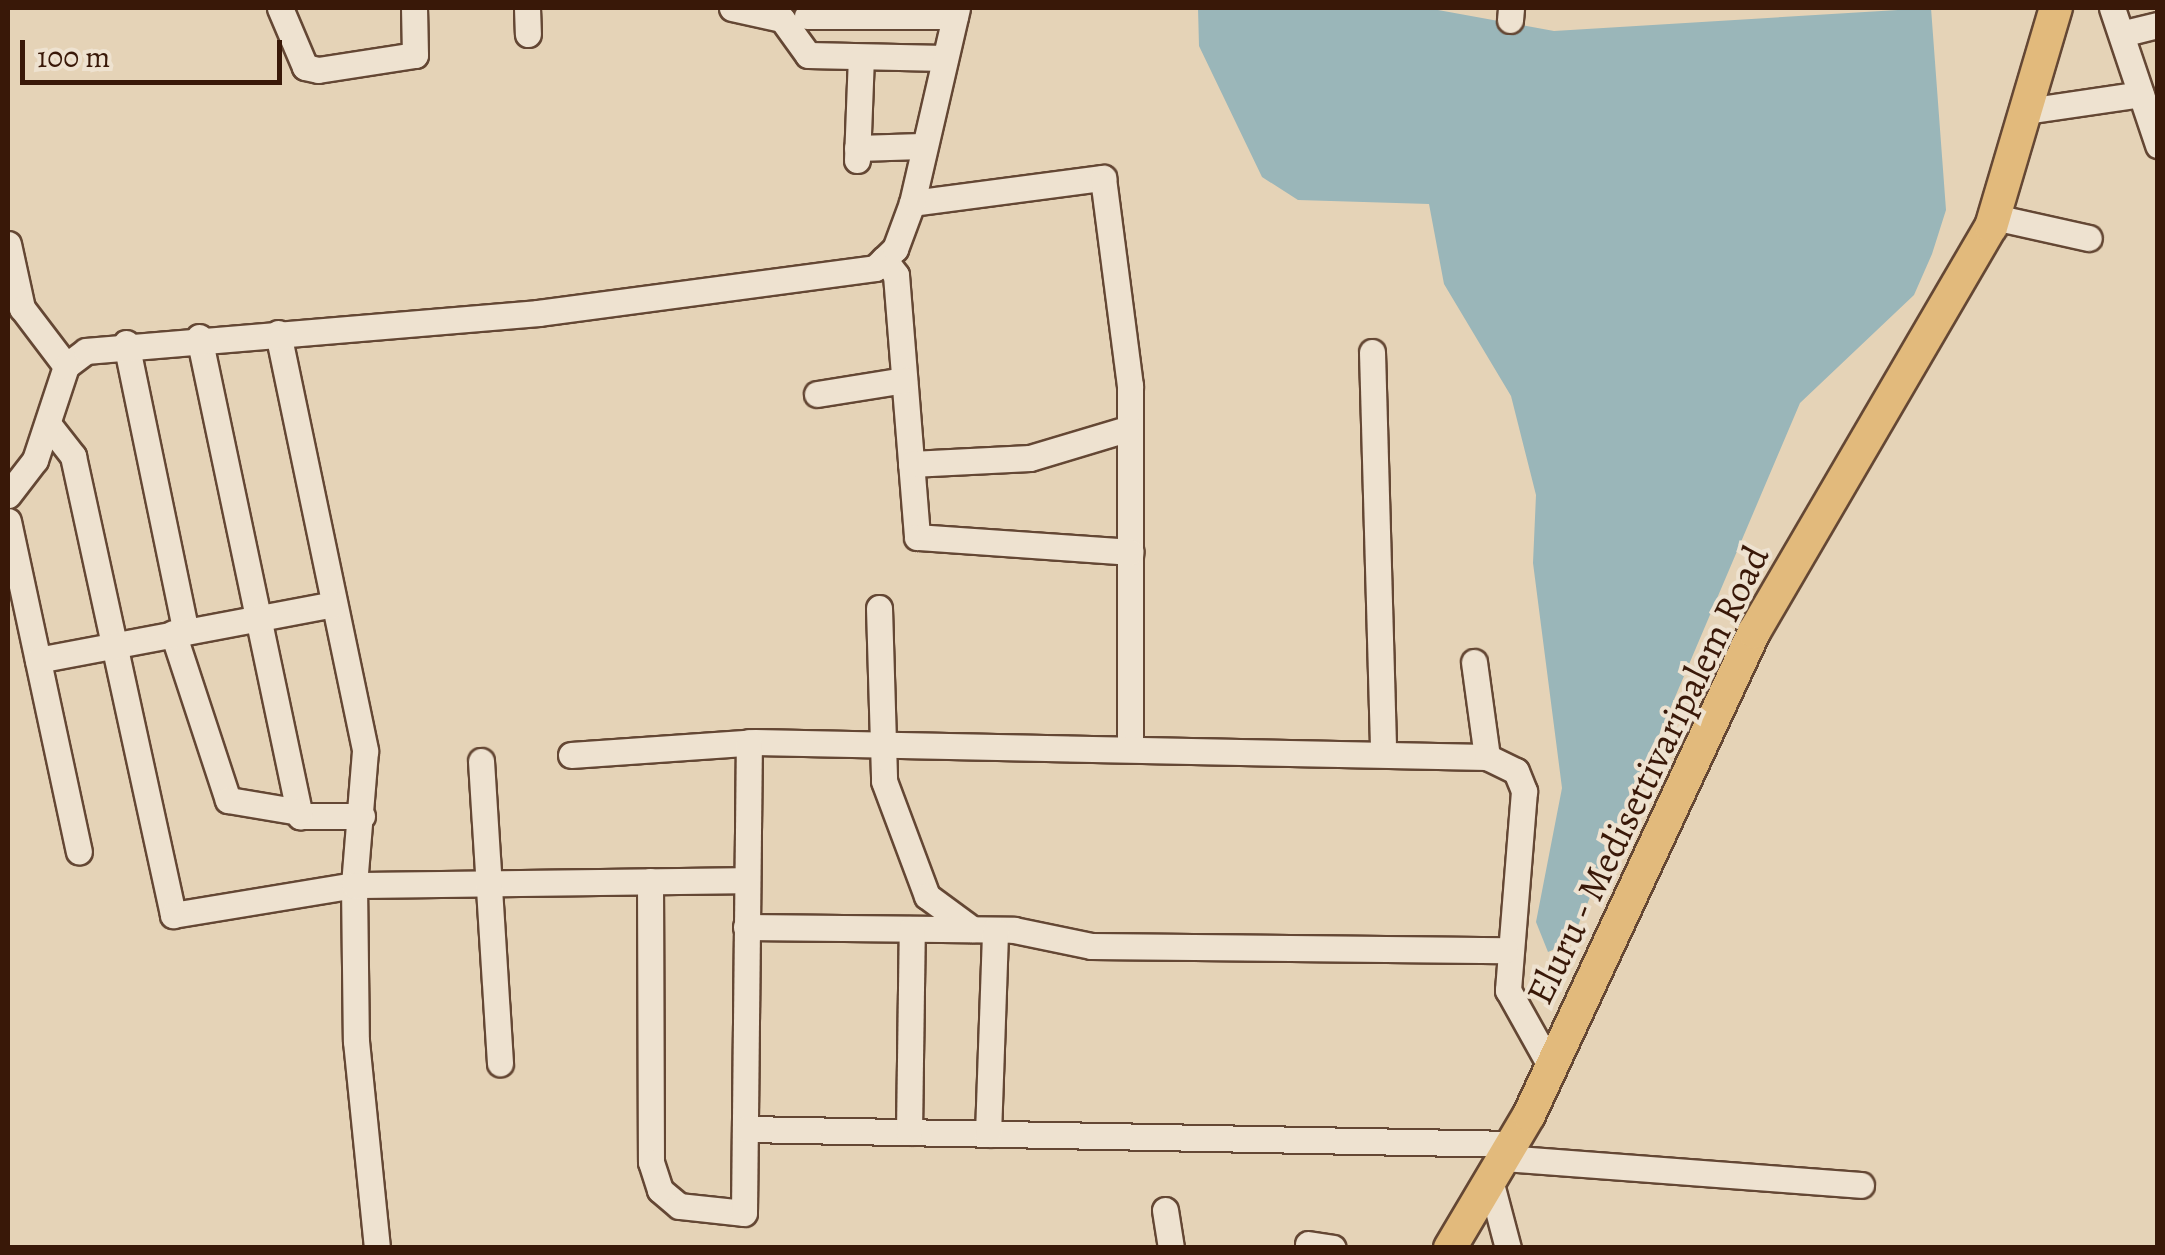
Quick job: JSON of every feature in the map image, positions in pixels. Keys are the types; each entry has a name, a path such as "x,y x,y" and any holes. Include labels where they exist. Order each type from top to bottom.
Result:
{"main road":[{"name":"Eluru - Medisettivaripalem Road","path":"1450,1248 1551,1068 1754,632 1994,217 2056,8"}],"street":[{"path":"280,8 305,67 318,70 415,55 414,8"},
{"path":"527,8 528,34"},
{"path":"732,8 782,19 808,56 945,58"},
{"path":"2112,8 2126,32 2158,145"},
{"path":"66,366 126,343 538,313 842,275 884,260 912,203 922,146 956,12 807,16"},
{"path":"2126,32 2158,25"},
{"path":"862,58 857,154 922,146"},
{"path":"2026,111 2147,101"},
{"path":"912,203 1103,178 1130,428 1130,747"},
{"path":"1994,217 2090,238"},
{"path":"8,244 22,308 66,366"},
{"path":"884,260 896,275 917,537 1130,552"},
{"path":"278,333 365,751 354,885 359,1102 377,1248"},
{"path":"199,338 300,812"},
{"path":"126,343 180,632 228,800 300,812 362,816"},
{"path":"1372,352 1382,754"},
{"path":"8,495 48,424 66,366"},
{"path":"817,394 904,380"},
{"path":"48,424 73,456 173,915 354,885 746,880"},
{"path":"911,464 1030,458 1130,428"},
{"path":"8,521 78,851"},
{"path":"38,660 334,604"},
{"path":"879,608 881,744 914,875 984,929"},
{"path":"1474,662 1487,756"},
{"path":"570,755 748,742 1487,756 1516,770 1524,791 1505,950 1520,1024 1551,1068"},
{"path":"650,881 651,1162 660,1190 679,1206 744,1213 748,742"},
{"path":"481,762 500,1062"},
{"path":"746,928 984,929 1091,946 1505,950"},
{"path":"910,1132 912,928"},
{"path":"984,929 988,1134"},
{"path":"746,1129 988,1134 1861,1185"},
{"path":"1501,1161 1508,1248"},
{"path":"1165,1210 1171,1248"}],"water":[{"path":"1198,8 1427,8 1554,31 1931,8 1946,210 1932,254 1914,295 1800,403 1571,942 1548,952 1536,922 1562,788 1533,563 1536,495 1511,396 1444,284 1429,204 1298,200 1262,177 1199,46"}]}
